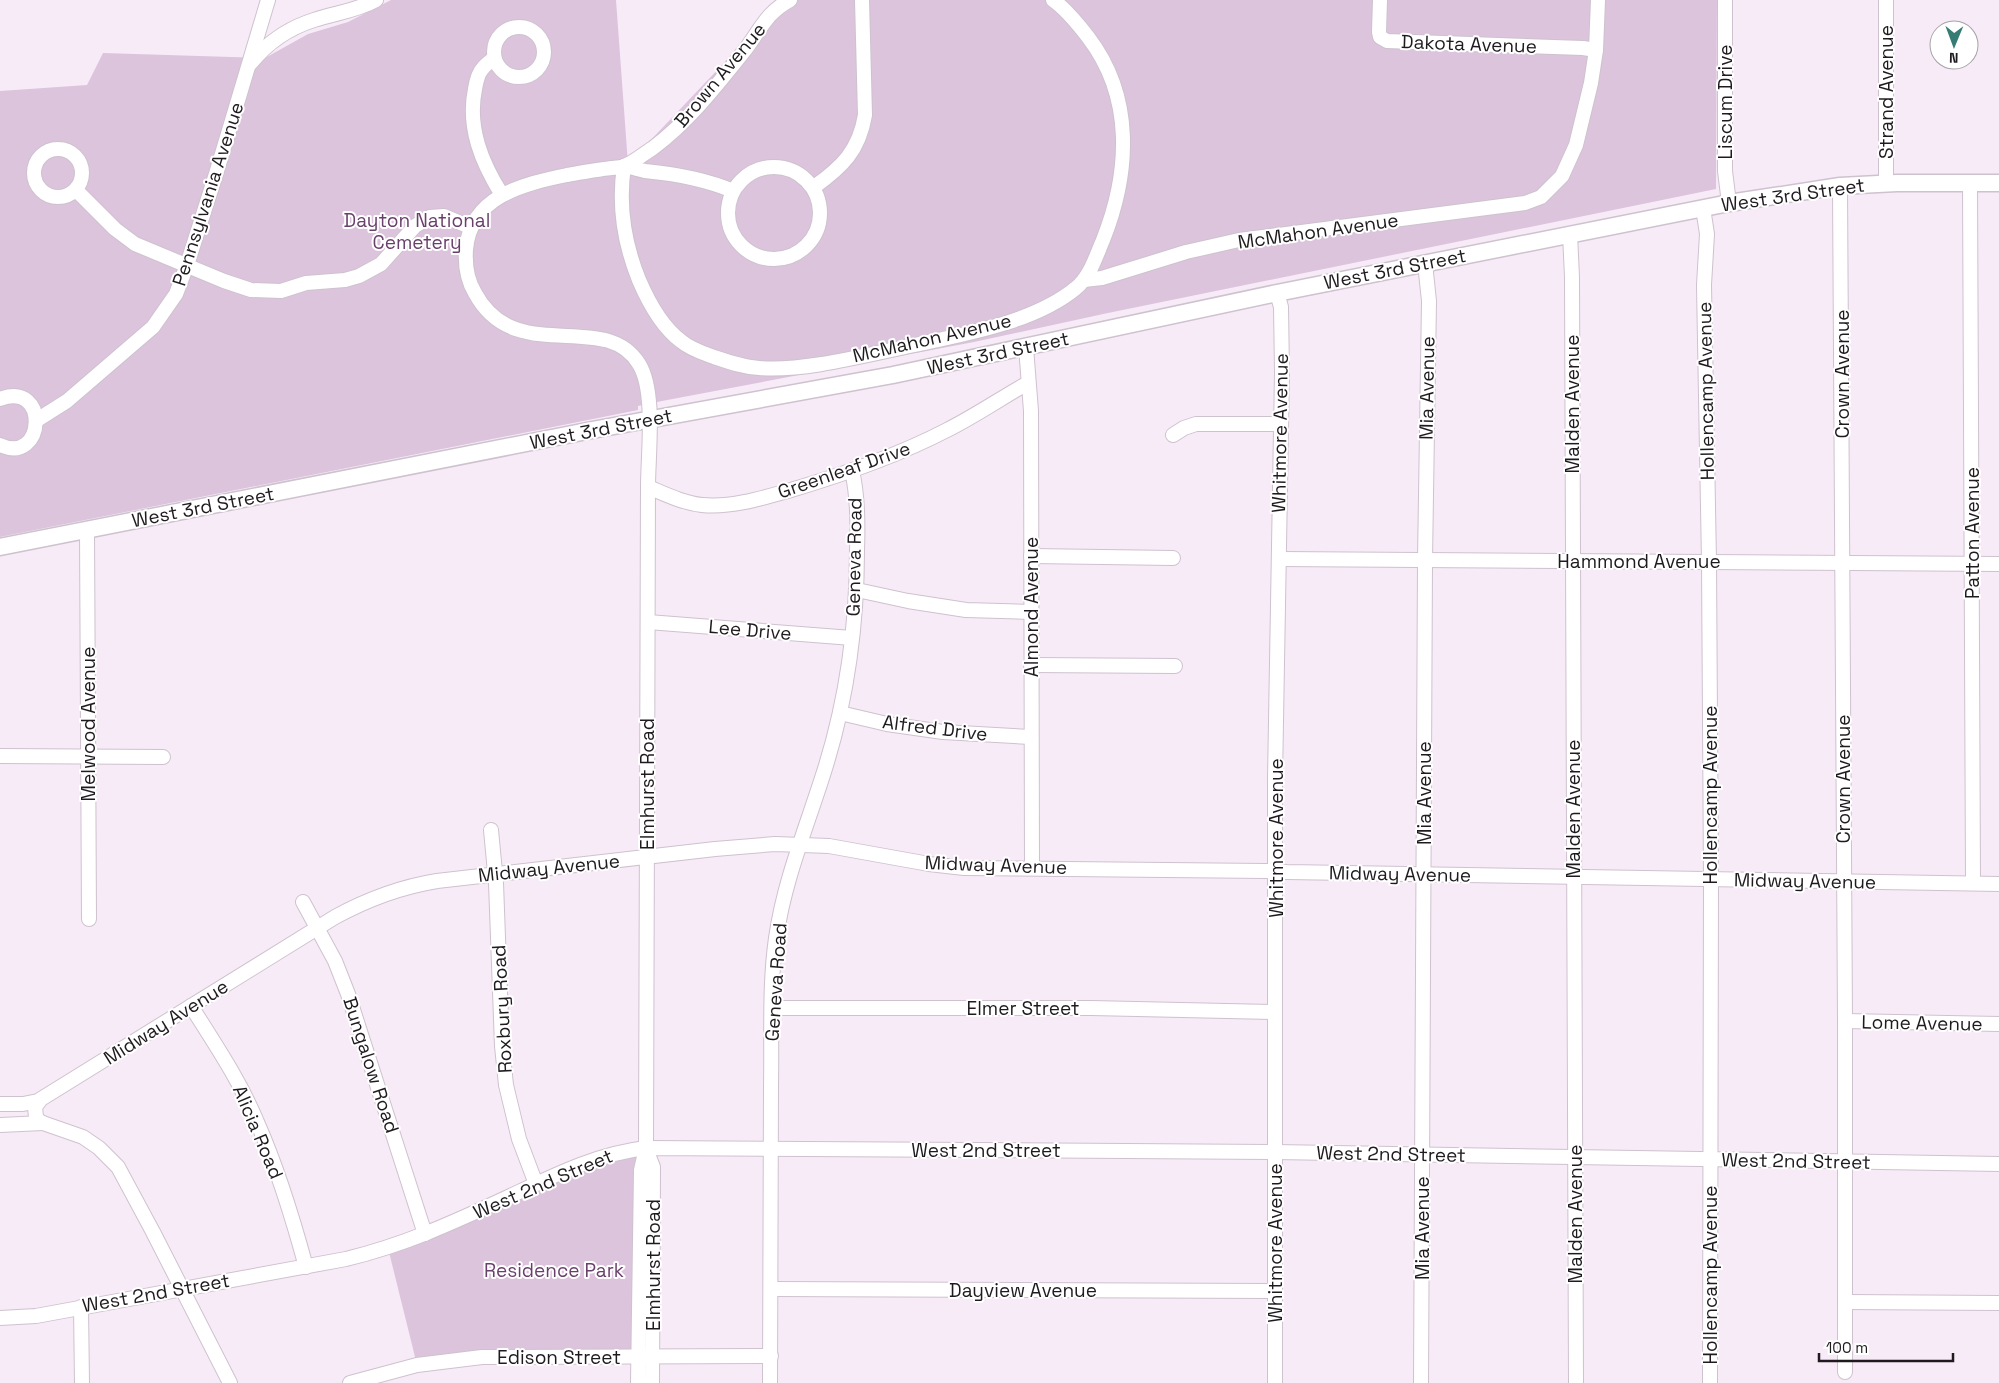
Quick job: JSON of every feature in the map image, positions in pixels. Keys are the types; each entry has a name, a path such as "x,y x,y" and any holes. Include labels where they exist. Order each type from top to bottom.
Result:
{"main road":[{"name":"West 3rd Street","path":"0,547 650,419 884,377 1277,293 1704,208 1840,186 1886,183 1999,183"}],"street":[{"name":"Pennsylvania Avenue","path":"37,420 67,401 152,327 176,294 187,266 268,0"},
{"path":"247,68 263,49 296,27 361,7 376,0"},
{"name":"Brown Avenue","path":"624,166 634,162 670,134 688,117 745,50 770,15 777,7 790,0"},
{"path":"814,187 844,163 854,149 862,131 865,115 862,0"},
{"name":"Dakota Avenue","path":"1380,0 1379,32 1380,37 1385,41 1596,50"},
{"path":"1596,50 1598,0"},
{"name":"Liscum Drive","path":"1725,0 1725,155 1729,204"},
{"name":"Strand Avenue","path":"1886,0 1886,183"},
{"path":"1056,1 1082,30 1102,57 1116,90 1123,128 1124,159 1119,189 1095,259 1084,280"},
{"name":"McMahon Avenue","path":"624,166 622,195 625,239 631,261 650,302 674,336 701,352 744,366 782,368 826,362 1001,325 1034,312 1069,293 1084,280 1102,278 1186,252 1238,240 1525,203 1541,197 1562,176 1576,145 1591,83 1596,50"},
{"path":"494,58 481,69 478,77 474,95 473,114 477,144 488,172 502,195"},
{"path":"76,190 115,229 135,244 251,290 281,291 306,283 352,278 368,272 387,258 415,226 430,218 444,216 470,227 487,206 502,195 534,183 624,166 697,178 733,190"},
{"path":"770,168 784,170 806,178 814,187 818,196 820,210 816,232 802,250 792,256 774,259 762,257 751,253 736,238 731,227 729,214 730,198 738,184 749,176 770,168"},
{"name":"Patton Avenue","path":"1970,183 1973,882"},
{"name":"Crown Avenue","path":"1840,186 1845,1372"},
{"name":"Hollencamp Avenue","path":"1704,208 1707,234 1704,285 1709,562 1711,880 1710,1383"},
{"name":"Elmhurst Road","path":"470,227 466,252 468,277 478,298 490,313 514,329 528,333 602,338 625,348 639,364 644,376 650,405 648,487 646,1148 653,1167 645,1357 638,1383"},
{"name":"Malden Avenue","path":"1570,234 1572,277 1576,1383"},
{"name":"Mia Avenue","path":"1421,1383 1425,560 1429,300 1425,263"},
{"name":"Whitmore Avenue","path":"1275,1383 1275,779 1282,372 1281,307 1277,293"},
{"name":"Almond Avenue","path":"1026,347 1031,411 1032,867"},
{"name":"Greenleaf Drive","path":"648,487 684,501 702,505 720,505 774,495 852,471 919,444 990,407 1028,383"},
{"path":"0,399 14,397 23,399 30,404 37,420 36,428 29,441 22,446 13,448 0,445"},
{"path":"1173,435 1184,428 1196,424 1280,424"},
{"name":"Geneva Road","path":"770,1383 772,1289 770,1148 773,961 779,919 786,889 823,778 840,714 852,638 857,590 858,530 852,471"},
{"name":"Melwood Avenue","path":"87,530 90,918"},
{"path":"1031,556 1173,558"},
{"name":"Hammond Avenue","path":"1279,558 1999,564"},
{"path":"857,590 908,601 966,610 1031,612"},
{"name":"Lee Drive","path":"648,622 852,638"},
{"path":"1031,665 1175,666"},
{"name":"Alfred Drive","path":"840,714 887,724 943,732 1032,737"},
{"path":"0,756 164,757"},
{"name":"Roxbury Road","path":"491,830 495,874 502,1046 506,1085 519,1139 536,1184"},
{"name":"Midway Avenue","path":"39,1112 191,1006 356,906 401,888 437,881 495,874 734,847 800,844 829,846 946,866 1574,878 1973,882 1999,884"},
{"name":"Bungalow Road","path":"303,902 335,961 348,994 425,1234"},
{"name":"Alicia Road","path":"191,1006 226,1062 257,1121 306,1266"},
{"name":"Elmer Street","path":"772,1008 1091,1008 1275,1012"},
{"name":"Lome Avenue","path":"1845,1021 1999,1024"},
{"path":"0,1104 23,1104 39,1112 99,1148 118,1167 132,1190 230,1383"},
{"path":"0,1125 39,1112"},
{"name":"West 2nd Street","path":"0,1318 36,1316 374,1252 425,1234 604,1156 646,1148 1274,1152 1999,1164"},
{"name":"Dayview Avenue","path":"772,1289 1274,1291"},
{"path":"1845,1302 1999,1303"},
{"path":"81,1306 82,1383"},
{"name":"Edison Street","path":"350,1383 393,1370 446,1360 522,1356 770,1356"},
{"name":"Elmhurst Road","path":"645,1357 652,1383"}],"green space":[{"name":"Dayton National Cemetery","path":"391,0 616,0 628,164 777,7 795,0 1717,0 1716,189 974,342 662,401 638,406 638,410 0,537 0,91 87,85 103,53 265,58 308,34 348,22"},
{"name":"Residence Park","path":"646,1148 638,1357 417,1365 388,1248 536,1184"}]}
